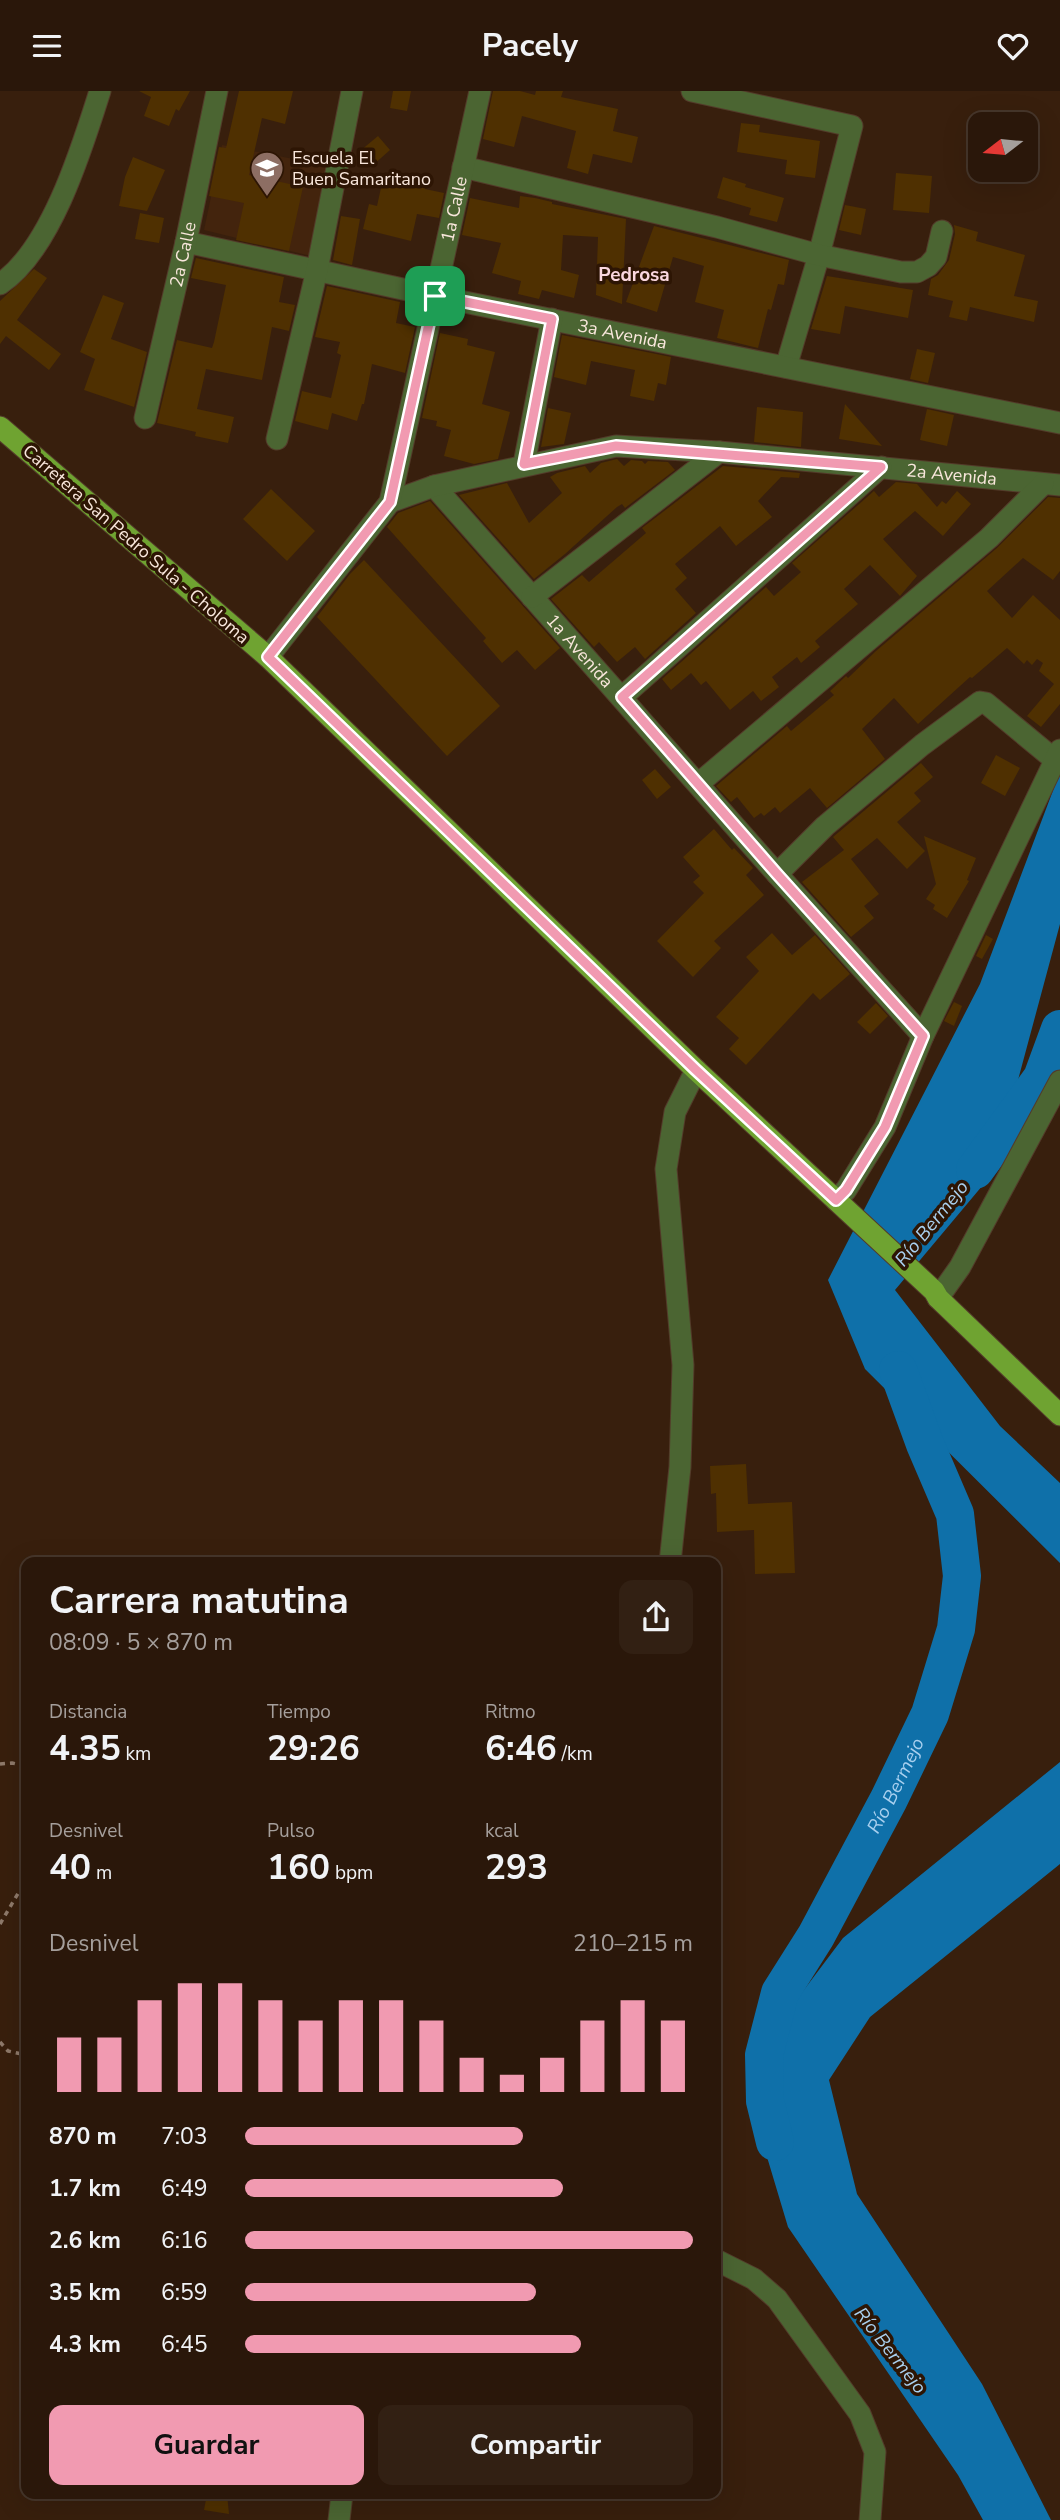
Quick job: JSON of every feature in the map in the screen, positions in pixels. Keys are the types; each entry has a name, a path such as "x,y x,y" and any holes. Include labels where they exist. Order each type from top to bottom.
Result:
{"main road":[{"name":"Carretera San Pedro Sula - Choloma","path":"0,427 268,657 696,1070 842,1205 1060,1415"}],"street":[{"path":"0,284 10,277 34,250 64,192 100,91"},
{"name":"2a Calle","path":"145,418 186,242 217,91"},
{"path":"277,439 317,270 352,91"},
{"name":"1a Calle","path":"268,657 390,502 480,91"},
{"path":"692,91 852,126 819,255 786,367"},
{"path":"463,167 717,227 819,255 901,272 917,272 928,266 936,257 942,231"},
{"name":"3a Avenida","path":"186,242 435,296 1060,423"},
{"path":"524,464 552,319"},
{"name":"2a Avenida","path":"390,502 434,486 524,464 616,446 719,452 1051,484"},
{"path":"532,597 719,452"},
{"path":"622,697 881,467"},
{"path":"698,784 1051,484"},
{"name":"1a Avenida","path":"434,486 923,1036"},
{"path":"777,874 825,826 922,745 980,702 986,703 1057,755 923,1036 885,1127 846,1190 842,1205"},
{"path":"671,1557 680,1467 683,1365 666,1169 675,1112 696,1070"},
{"path":"936,1295 960,1267 1060,1081"},
{"path":"721,2262 754,2279 777,2299 860,2414 875,2452 870,2520"},
{"path":"339,2520 341,2499"}],"path":[{"path":"0,1764 21,1765"},
{"path":"0,1924 21,1888"},
{"path":"0,2042 8,2051 21,2054"}],"shaded area":[{"name":"Escuela El Buen Samaritano","path":"222,145 329,166 311,256 204,230"}],"water":[{"path":"1060,772 1060,924 993,1173 895,1290 1000,1426 1060,1483 1060,1563 865,1369 828,1280 980,984"},
{"path":"1060,1762 1060,1864 870,2017 829,2080 857,2194 982,2384 1051,2520 983,2520 958,2475 788,2227 758,2127 779,2023 843,1938"}],"building":[{"path":"139,91 190,91 179,111 176,109 169,126 144,116 151,97"},
{"path":"239,91 293,91 285,124 262,118 249,175 303,187 289,251 236,240 244,203 209,196 219,147 226,148"},
{"path":"393,91 411,91 407,111 390,108"},
{"path":"493,91 520,91 535,95 536,91 563,91 561,97 618,109 613,131 638,137 632,163 593,154 588,174 567,168 576,131 522,116 514,147 483,139"},
{"path":"741,123 760,125 759,132 820,141 815,178 785,174 787,160 737,152"},
{"path":"378,136 390,150 372,166 360,151"},
{"path":"133,157 165,170 147,211 119,206 125,177"},
{"path":"896,173 932,176 929,213 893,210"},
{"path":"384,174 426,184 425,189 444,193 439,218 417,214 411,241 363,229 369,204 377,206"},
{"path":"723,177 746,184 745,187 784,198 777,222 749,215 751,208 717,198"},
{"path":"520,196 626,219 622,304 596,295 598,237 563,235 561,270 579,275 574,298 542,290 539,299 518,294 521,281 492,273 501,243 462,235 470,198 519,208"},
{"path":"845,205 866,209 861,235 839,230"},
{"path":"140,213 164,218 159,243 135,239"},
{"path":"341,216 360,219 352,265 333,260"},
{"path":"954,225 978,232 976,241 1025,255 1014,296 1038,301 1034,322 970,307 967,321 949,317 953,301 928,295 931,279 938,275 949,260 955,234"},
{"path":"654,226 789,260 784,285 778,284 758,348 717,338 724,310 695,302 704,266 673,257 657,312 626,302"},
{"path":"196,258 284,277 279,302 295,305 289,331 272,327 262,380 206,369 197,409 234,417 228,443 195,436 196,432 157,423 177,340 212,348 214,342 226,285 191,278"},
{"path":"34,269 47,278 17,320 61,354 49,370 6,336 0,344 0,301"},
{"path":"827,276 913,290 908,318 845,306 840,334 811,329"},
{"path":"327,286 400,302 396,323 415,327 405,373 372,364 364,404 357,421 332,413 328,430 295,421 302,391 331,398 341,355 337,353 340,342 315,337"},
{"path":"103,295 124,303 111,339 147,352 134,407 84,390 95,359 80,352"},
{"path":"440,333 468,339 467,345 495,352 482,404 510,412 498,459 474,464 444,456 451,430 436,426 437,421 422,418"},
{"path":"562,335 671,357 666,385 658,383 654,401 630,396 635,370 591,361 586,385 554,377"},
{"path":"917,349 935,353 928,383 910,379"},
{"path":"845,404 882,446 839,439"},
{"path":"757,407 803,412 801,447 754,442"},
{"path":"548,408 571,413 564,444 541,447"},
{"path":"927,409 954,415 947,446 920,440"},
{"path":"617,459 624,466 631,460 645,464 648,461 668,462 675,470 625,508 622,504 617,507 534,579 459,495 507,483 529,523 562,493 550,477 585,466 590,473 601,463"},
{"path":"723,466 800,473 799,478 781,477 758,501 772,517 736,546 720,526 675,564 687,578 675,589 696,613 645,659 635,647 617,662 599,642 594,647 551,599 582,575 589,582 646,533 642,528"},
{"path":"896,482 917,484 937,507 942,501 946,504 957,491 971,504 943,536 915,511 883,539 917,576 900,596 870,565 844,589 858,604 815,641 820,647 801,663 797,657 772,677 779,687 761,701 753,691 730,710 706,681 701,685 691,673 671,690 662,679 766,587 774,596 801,572 792,563 874,491 879,497"},
{"path":"271,489 315,531 287,561 243,519"},
{"path":"1048,497 1060,498 1060,571 1053,580 1023,558 987,591 1012,618 1033,595 1060,620 1060,704 1041,727 1027,716 1054,684 1039,671 1043,663 1037,659 1032,665 1027,660 1024,664 1007,648 918,724 894,698 862,729 885,759 827,808 810,788 780,813 775,807 764,816 761,813 754,818 737,797 731,802 716,786 787,726 791,731 834,695 830,691 846,676 848,678 997,548"},
{"path":"430,501 560,648 535,670 517,650 502,663 483,641 486,638 387,527 398,513"},
{"path":"364,560 500,706 447,756 317,617"},
{"path":"996,755 1020,768 1005,796 981,783"},
{"path":"921,763 933,777 914,793 921,801 897,822 925,851 907,869 877,838 851,859 879,894 864,906 874,918 851,937 802,882 844,850 833,837"},
{"path":"655,769 671,787 657,799 642,780"},
{"path":"714,829 732,850 734,848 753,868 746,875 764,895 714,941 721,948 693,977 657,941 704,893 693,882 700,876 683,857"},
{"path":"924,836 976,858 967,880 969,881 947,918 933,909 935,905 926,899 936,884"},
{"path":"772,933 792,955 815,935 850,974 820,1000 813,993 746,1065 729,1049 739,1038 716,1017 759,971 746,957"},
{"path":"986,935 993,939 982,959 976,956"},
{"path":"954,1002 962,1006 954,1026 944,1021"},
{"path":"876,1003 888,1016 870,1034 857,1022"},
{"path":"746,1464 748,1504 792,1502 795,1573 755,1574 754,1530 717,1532 716,1493 711,1494 710,1466"},
{"path":"206,2499 228,2499 229,2514 204,2510"}],"waterway":[{"name":"Río Bermejo","path":"975,1170 1042,1078 1060,1029"},
{"name":"Río Bermejo","path":"775,2142 765,2101 764,2055 780,1993 816,1936 889,1799 930,1714 956,1629 962,1576 955,1514 925,1444 898,1370"}],"place":[{"name":"Escuela El Buen Samaritano","path":"267,198"}],"district":[{"name":"Pedrosa","path":"634,274"}],"route":[{"path":"435,296 552,319 524,464 616,446 719,452 881,467 622,697 923,1036 885,1127 846,1190 836,1200 696,1070 268,657 390,502 435,296"}]}
